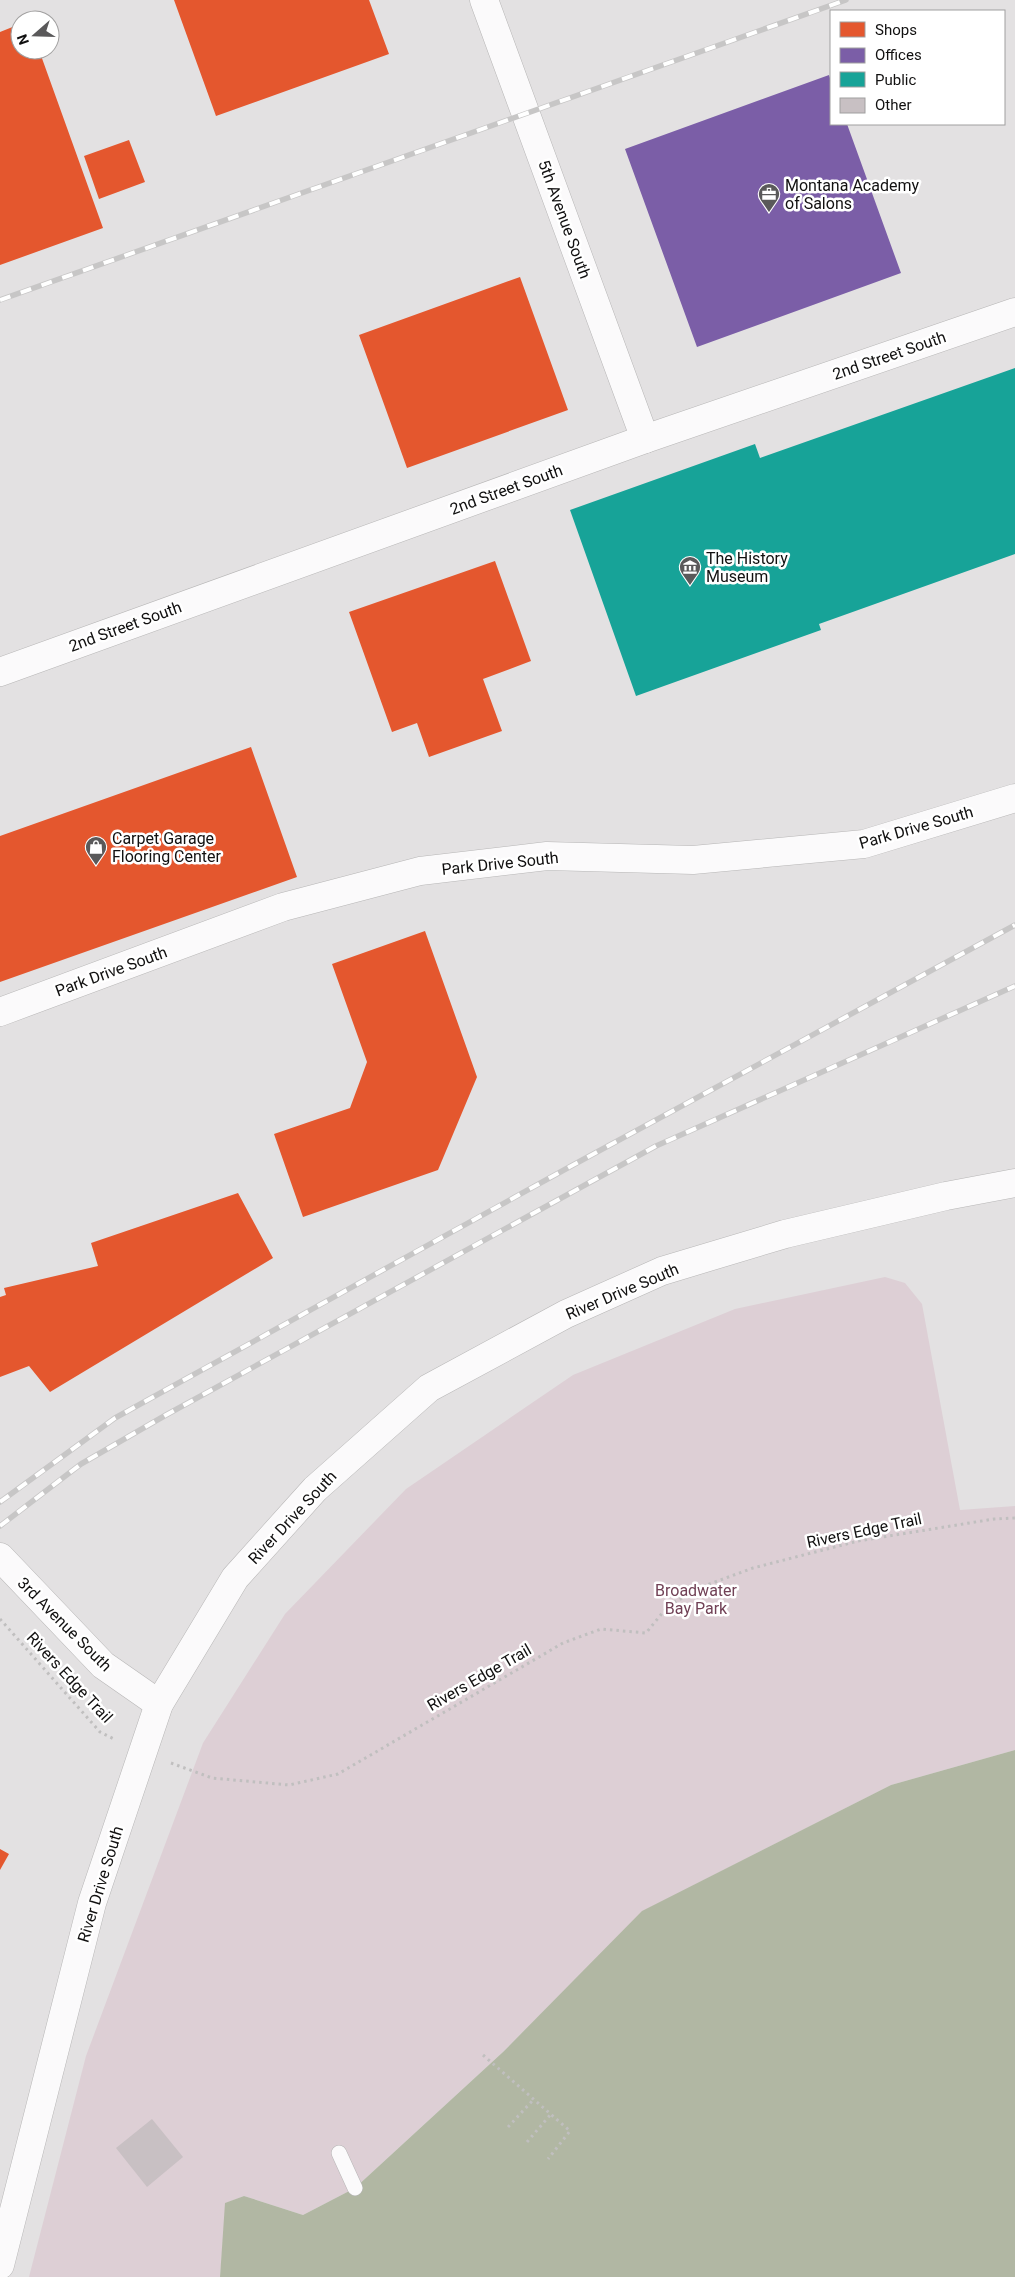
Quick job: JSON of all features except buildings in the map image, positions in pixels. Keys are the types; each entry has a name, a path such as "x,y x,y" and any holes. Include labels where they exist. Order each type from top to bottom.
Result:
{"street":[{"name":"5th Avenue South","path":"484,0 645,439"},
{"name":"2nd Street South","path":"0,672 645,439 1015,312"},
{"name":"Park Drive South","path":"0,1012 283,907 420,871 547,856 693,860 864,844 1015,798"},
{"name":"River Drive South","path":"0,2265 92,1903 159,1704 235,1578 315,1489 429,1388 566,1314 662,1272 785,1234 946,1196 1015,1183"},
{"name":"3rd Avenue South","path":"0,1557 103,1666 159,1704"}],"lane":[{"path":"339,2153 356,2188"}],"path":[{"name":"Rivers Edge Trail","path":"0,1619 100,1732 143,1752 212,1778 288,1785 338,1774 563,1643 602,1629 646,1633 668,1606 704,1586 754,1568 858,1541 994,1519 1015,1518"},
{"path":"483,2055 570,2131 548,2159"},
{"path":"508,2127 534,2099"},
{"path":"527,2142 551,2114"}],"green space":[{"name":"Broadwater Bay Park","path":"885,1277 905,1283 922,1304 960,1510 1015,1506 1015,1750 891,1785 643,1911 503,2052 355,2188 303,2215 244,2196 226,2203 220,2277 29,2277 86,2056 203,1743 285,1614 406,1489 573,1375 735,1309"}],"shaded area":[{"path":"1015,1750 1015,2277 220,2277 225,2203 244,2196 303,2215 355,2188 503,2052 642,1911 891,1785"}],"railway":[{"path":"0,300 846,0"},
{"path":"0,1502 115,1418 573,1165 1015,925"},
{"path":"0,1526 81,1464 166,1415 656,1146 1015,986"}],"place":[{"name":"Montana Academy of Salons","path":"769,213"},
{"name":"The History Museum","path":"690,586"},
{"name":"Carpet Garage Flooring Center","path":"96,866"}]}
